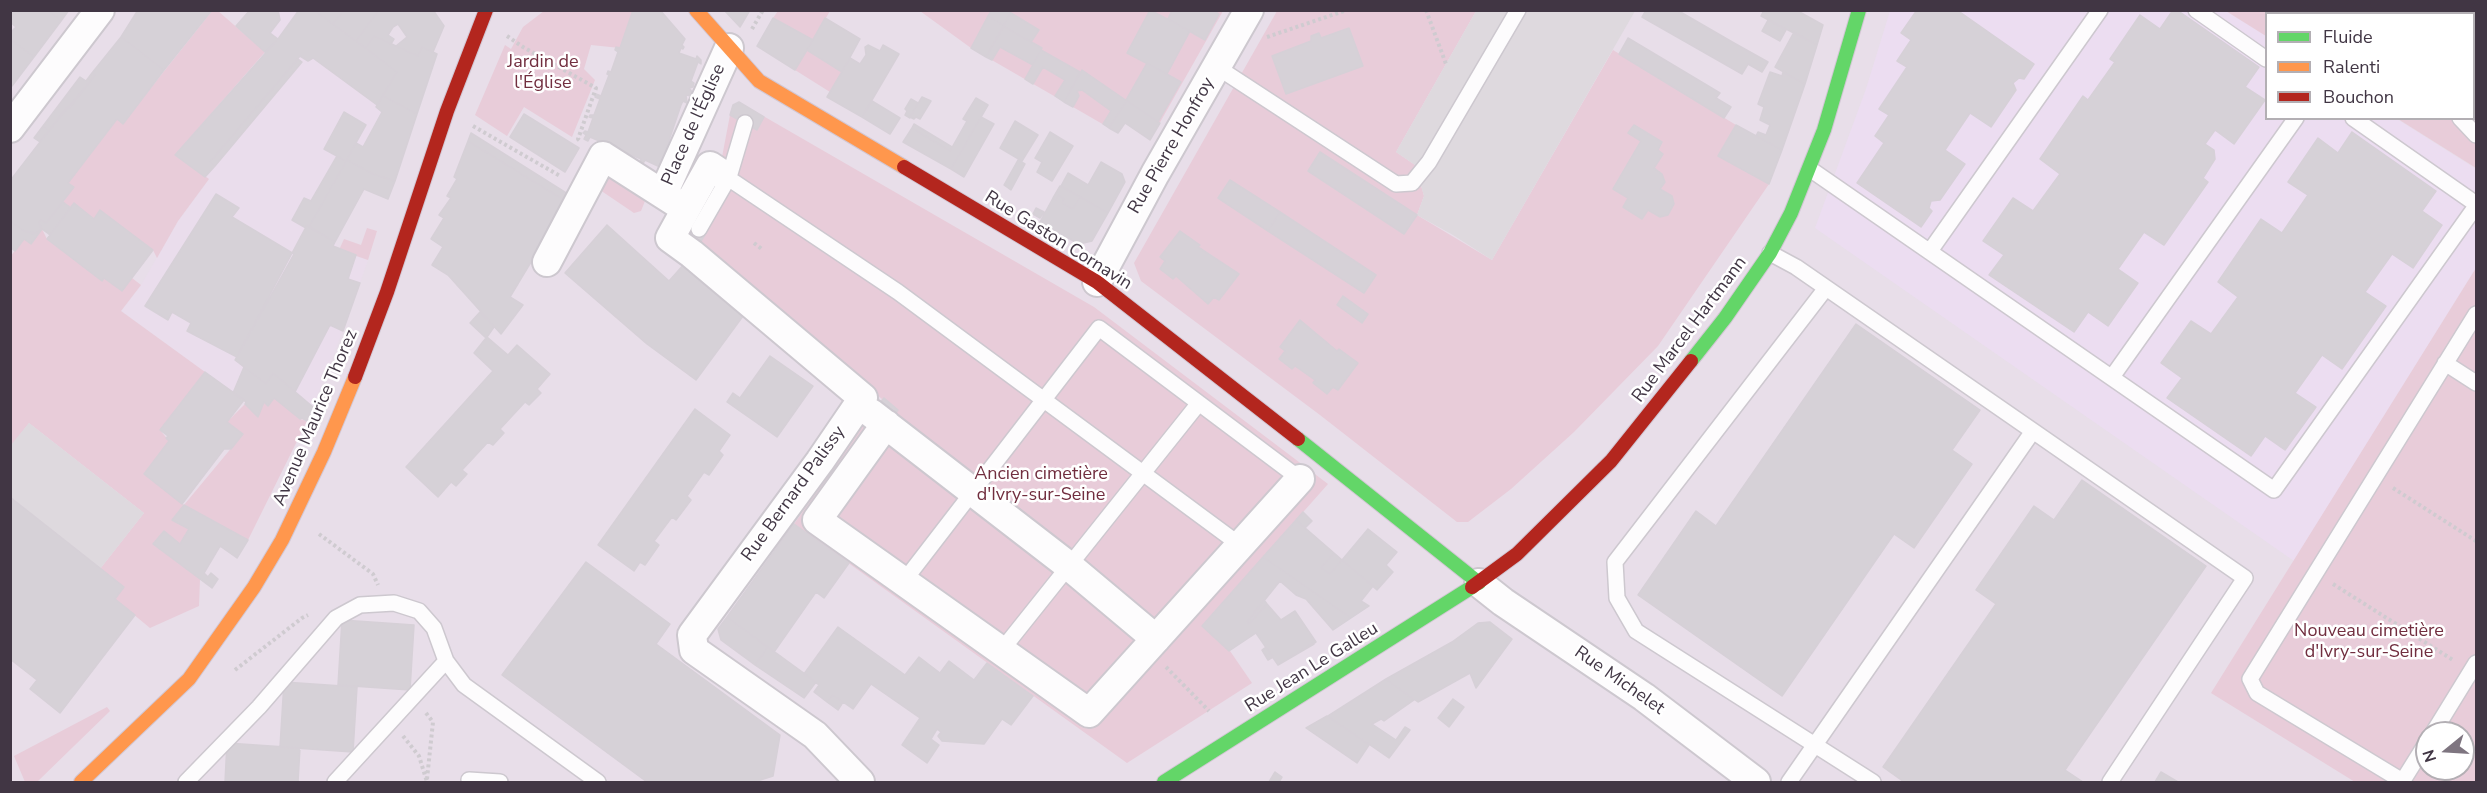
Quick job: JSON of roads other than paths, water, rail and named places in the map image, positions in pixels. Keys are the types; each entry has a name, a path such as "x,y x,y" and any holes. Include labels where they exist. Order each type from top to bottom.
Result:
{"main road":[{"name":"Avenue Maurice Thorez","path":"81,783 189,679 254,587 282,540 324,452 352,385 387,292 447,111 486,10"},
{"name":"Rue Gaston Cornavin","path":"696,10 759,81 1097,282 1449,557 1479,583"},
{"name":"Rue Marcel Hartmann","path":"1479,583 1517,554 1611,461 1730,311 1770,253 1810,169 1824,130 1859,10"},
{"name":"Rue Jean Le Galleu","path":"1164,783 1479,583"}],"street":[{"path":"10,128 100,10"},
{"name":"Rue Pierre Honfroy","path":"1097,282 1155,174 1245,18"},
{"name":"Place de l'Église","path":"547,262 603,156 683,211 729,48"},
{"path":"726,175 710,166 670,238 863,398 859,403 973,494 1069,566 1151,643"},
{"name":"Rue Bernard Palissy","path":"859,403 820,461 692,635 694,650 815,735 860,783"},
{"path":"886,424 817,520 1089,713 1300,479"},
{"name":"Rue Michelet","path":"1479,583 1503,602 1644,697 1756,783"}],"lane":[{"path":"1217,68 1396,184 1412,183 1429,162 1518,10"},
{"path":"1930,251 2100,10"},
{"path":"2196,10 2265,58"},
{"path":"2112,377 2295,120"},
{"path":"1810,169 2274,490 2476,205 2356,120"},
{"path":"2462,120 2476,135"},
{"path":"745,123 726,175 898,292 1240,545"},
{"path":"1770,253 1826,288 2245,578 2110,783"},
{"path":"1826,288 1615,562 1617,598 1636,631 1816,744 1873,783"},
{"path":"2415,762 2403,782 2257,693 2250,684 2251,674 2476,314"},
{"path":"904,581 1099,328 1300,479"},
{"path":"2445,363 2476,382"},
{"path":"1001,651 1199,403"},
{"path":"1789,783 2033,431"},
{"path":"186,783 259,707 336,618 360,605 384,603 394,603 419,611 434,628 446,661 464,685 597,783"},
{"path":"335,783 446,661"},
{"path":"2441,721 2474,668"},
{"path":"469,780 500,783"}],"park label":[{"name":"Jardin de l'Église","path":"543,73"},
{"name":"Ancien cimetière d'Ivry-sur-Seine","path":"1041,485"},
{"name":"Nouveau cimetière d'Ivry-sur-Seine","path":"2369,642"}]}
